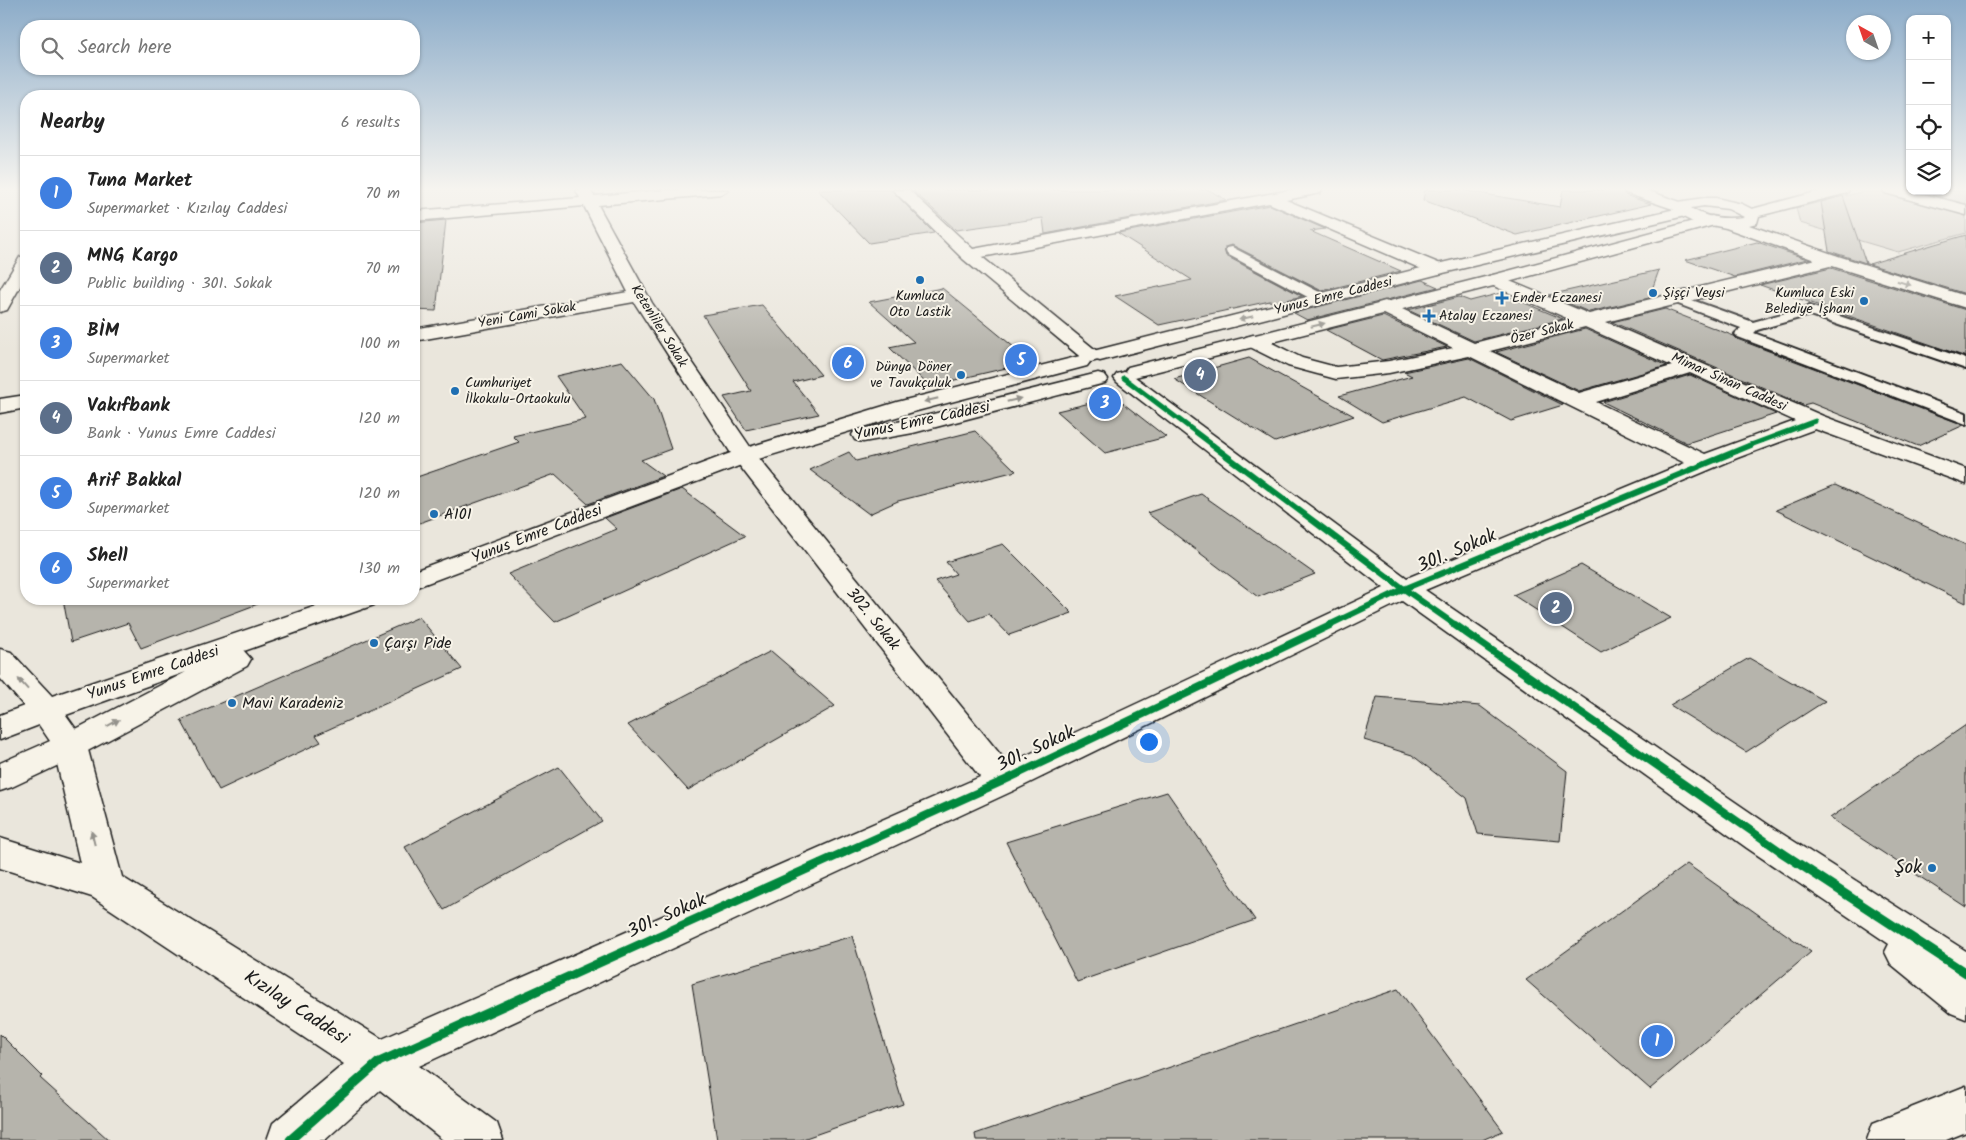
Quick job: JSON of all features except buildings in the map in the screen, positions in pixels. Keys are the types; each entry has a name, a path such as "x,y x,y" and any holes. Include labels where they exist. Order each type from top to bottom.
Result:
{"main road":[{"name":"Ketenliler Sokak","path":"611,243 640,296 744,456"},
{"path":"956,243 1090,358 1126,359 1135,367 1119,376 1090,377 1079,370 1090,358"},
{"path":"969,255 1031,243"},
{"path":"1376,243 1437,269"},
{"name":"Yunus Emre Caddesi","path":"420,578 744,456 904,407 1543,243"},
{"name":"Yunus Emre Caddesi","path":"744,456 912,426 1119,376 1636,243"},
{"path":"1801,243 1831,251"},
{"path":"1814,243 1966,302"},
{"name":"Özer Sokak","path":"1253,341 1295,362 1336,373 1390,367 1472,350 1678,299 1831,251"},
{"path":"0,306 20,272"},
{"name":"Mimar Sinan Caddesi","path":"1495,280 1591,320 1815,421 1966,477"},
{"name":"Yeni Cami Sokak","path":"420,334 640,296"},
{"path":"1385,307 1704,463"},
{"path":"1576,401 1693,366"},
{"path":"1119,376 1404,590 1760,838 1966,972"},
{"path":"0,406 20,403"},
{"name":"301. Sokak","path":"290,1140 379,1062 1003,781 1404,590 1704,463 1815,421"},
{"name":"302. Sokak","path":"744,456 1003,781"},
{"name":"Yunus Emre Caddesi","path":"0,728 46,710 347,605"},
{"name":"Yunus Emre Caddesi","path":"0,778 70,746 317,616"},
{"path":"0,659 46,710 70,746 105,886"},
{"path":"1760,838 1966,1000"},
{"name":"Kızılay Caddesi","path":"0,853 105,886 379,1062 480,1140"},
{"path":"1890,1140 1966,1109"}],"lane":[{"path":"1232,251 1322,299"},
{"path":"1678,299 1752,327"},
{"path":"1966,364 1810,310 1752,327 1743,334 1966,419"}],"shaded area":[{"path":"1868,243 1929,243 1898,252"}],"cycle path":[{"path":"1124,378 1404,589 1760,838 1966,973"},
{"path":"290,1140 379,1062 1003,781 1404,589 1729,453 1815,421"}],"place":[{"name":"Kumluca Oto Lastik","path":"920,280"},
{"name":"Şişçi Veysi","path":"1653,293"},
{"name":"Ender Eczanesi","path":"1502,298"},
{"name":"Kumluca Eski Belediye İşhanı","path":"1864,301"},
{"name":"Atalay Eczanesi","path":"1429,316"},
{"name":"Arif Bakkal","path":"1021,360"},
{"name":"Shell","path":"848,363"},
{"name":"Dünya Döner ve Tavukçuluk","path":"961,375"},
{"name":"Vakıfbank","path":"1200,375"},
{"name":"Cumhuriyet İlkokulu-Ortaokulu","path":"455,391"},
{"name":"BİM","path":"1105,403"},
{"name":"A101","path":"434,514"},
{"name":"MNG Kargo","path":"1556,608"},
{"name":"Çarşı Pide","path":"374,643"},
{"name":"Mavi Karadeniz","path":"232,703"},
{"name":"Şok","path":"1932,868"},
{"name":"Tuna Market","path":"1657,1041"}]}
